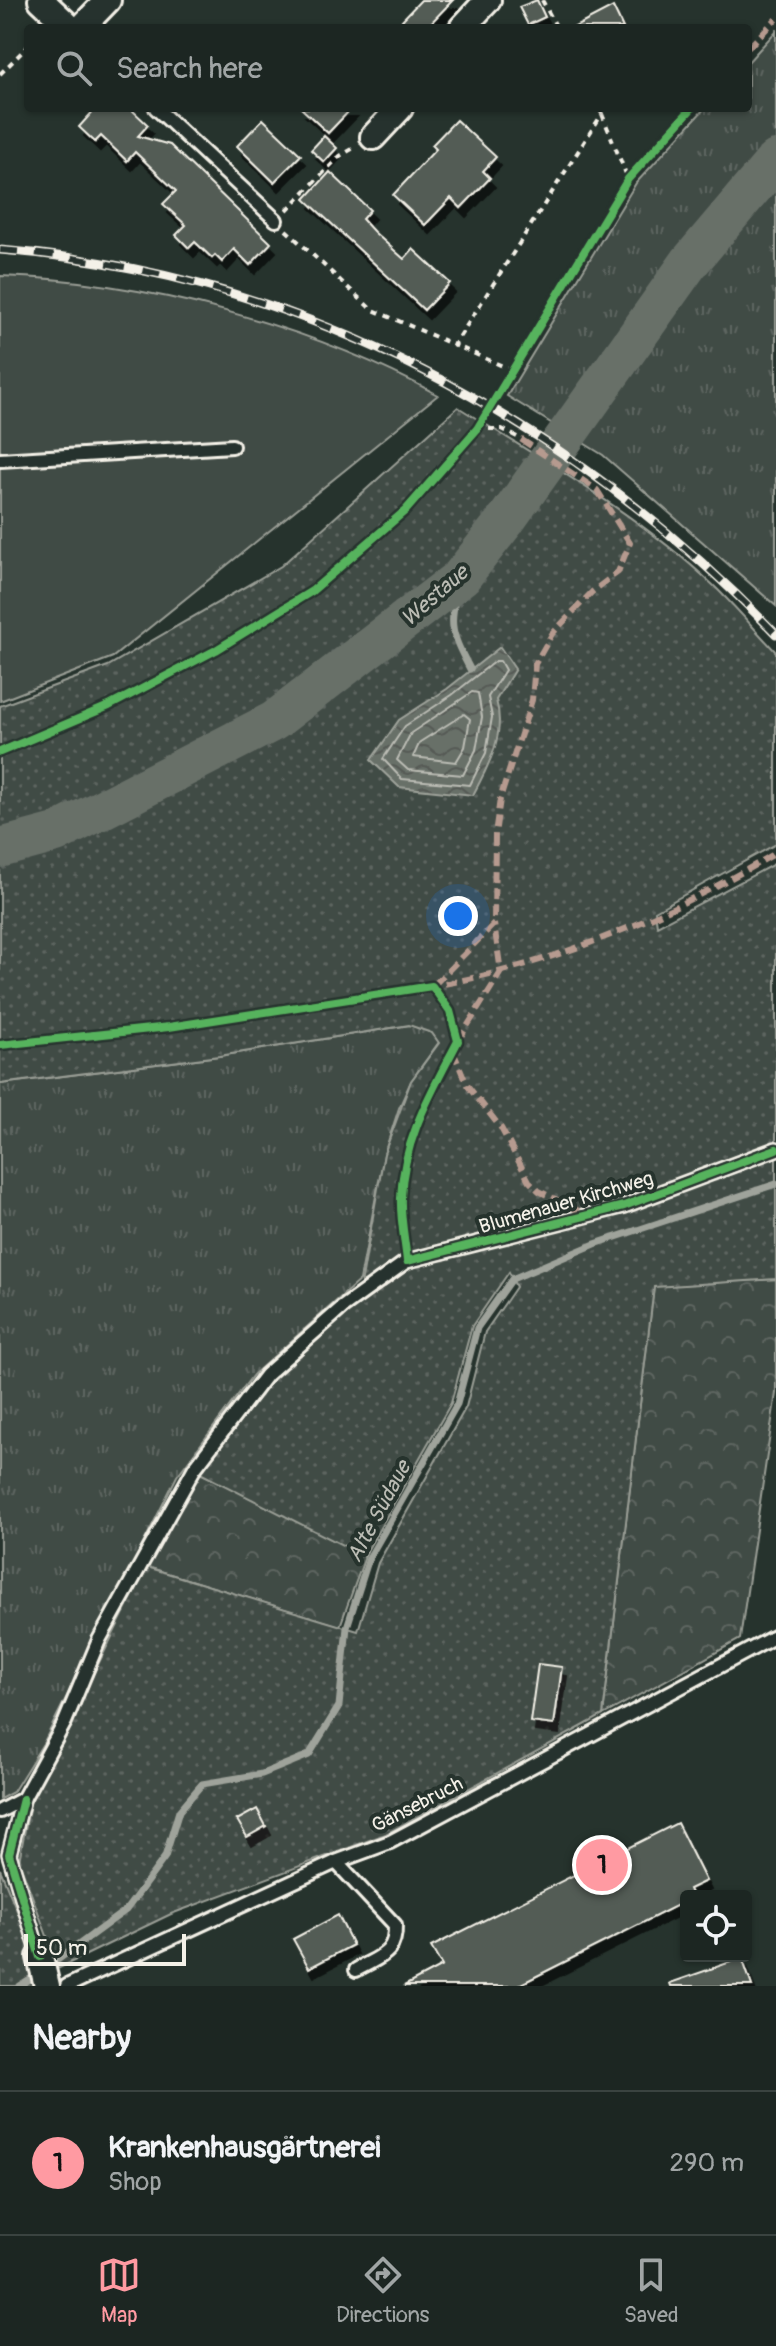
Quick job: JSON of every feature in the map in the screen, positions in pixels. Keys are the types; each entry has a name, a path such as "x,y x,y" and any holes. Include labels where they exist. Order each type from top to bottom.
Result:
{"street":[{"path":"41,0 67,24"},
{"path":"85,24 108,0"},
{"path":"466,24 488,0"},
{"path":"373,137 396,112"},
{"path":"40,1957 47,1986"}],"lane":[{"path":"160,112 276,220"},
{"path":"0,460 232,446"},
{"name":"Blumenauer Kirchweg","path":"9,1854 23,1799 65,1722 99,1640 194,1469 266,1375 343,1307 407,1261 624,1206 776,1149"},
{"name":"Gänsebruch","path":"67,1986 336,1862 390,1842 776,1636"},
{"path":"0,1811 23,1799"},
{"path":"0,1838 9,1854 40,1957"},
{"path":"336,1862 395,1925 396,1940 391,1950 356,1970"}],"path":[{"path":"542,0 555,24"},
{"path":"0,74 24,50"},
{"path":"453,347 599,112"},
{"path":"600,112 628,179"},
{"path":"373,137 340,156 276,220 371,309 512,370"},
{"path":"477,429 502,429 519,438"}],"green space":[{"path":"776,31 776,606 603,455 507,396 636,183 701,112 752,112 752,58"},
{"path":"0,276 55,279 111,287 226,311 337,348 438,395 113,657 0,701"},
{"path":"458,407 590,490 654,535 713,585 776,652 776,844 655,911 657,926 776,863 776,1279 654,1287 603,1715 386,1834 171,1914 59,1968 19,1861 31,1798 147,1567 358,1631 378,1563 466,1407 485,1332 516,1287 509,1272 472,1326 451,1403 364,1556 200,1473 271,1382 358,1302 384,1154 411,1081 439,1043 432,1033 409,1025 219,1056 0,1084 0,706 108,666 281,566"},
{"path":"410,1025 432,1033 439,1042 411,1081 399,1108 384,1154 360,1280 253,1375 177,1476 44,1742 13,1792 0,1799 0,1084 219,1056"},
{"path":"776,1279 776,1393 740,1639 603,1715 654,1286"},
{"path":"200,1473 367,1551 340,1626 147,1567"},
{"path":"0,1869 40,1967 43,1986 0,1986"}],"water":[{"path":"500,647 515,669 496,700 499,713 497,737 490,761 473,795 399,787 371,760 399,720 447,689"}],"building":[{"path":"421,0 453,0 430,24 406,24 402,20"},
{"path":"537,0 545,17 528,24 519,7"},
{"path":"613,7 621,24 581,24"},
{"path":"92,112 134,112 148,125 138,136 170,145 271,243 250,265 234,249 222,262 215,255 212,258 195,242 189,248 176,235 186,225 163,204 176,191 135,152 127,161 101,136 95,142 79,127"},
{"path":"305,112 348,112 328,133"},
{"path":"263,119 301,155 274,182 237,146"},
{"path":"456,120 496,157 483,171 490,178 461,208 451,198 425,225 393,195 436,149 432,145"},
{"path":"324,136 337,148 324,162 311,150"},
{"path":"330,172 370,210 362,219 374,232 404,259 413,249 450,283 424,310 305,199"},
{"path":"538,1664 562,1667 554,1725 530,1722"},
{"path":"257,1809 266,1826 247,1837 237,1820"},
{"path":"677,1823 706,1881 689,1890 680,1890 680,1904 517,1986 404,1986 442,1966 431,1947"},
{"path":"338,1915 353,1945 309,1968 293,1939"},
{"path":"730,1962 743,1962 752,1986 671,1986 670,1983"}],"waterway":[{"name":"Westaue","path":"0,848 56,833 274,721 461,577 506,520 689,263 776,160"},
{"path":"461,577 453,625 470,669"},
{"name":"Alte Südaue","path":"48,1967 126,1910 165,1857 179,1811 202,1784 262,1774 309,1755 339,1706 347,1627 369,1558 457,1404 477,1328 512,1279 595,1244 776,1184"},
{"name":"Alte Südaue","path":"19,1986 38,1974"}],"railway":[{"path":"0,250 111,264 219,290 323,325 423,370 519,425 610,487 696,557 776,634"}],"marked path":[{"path":"752,44 776,19"},
{"path":"435,984 494,924 495,834 500,799 532,700 535,664 552,634 592,592 618,572 630,543 597,490 519,438"},
{"path":"427,987 519,966 608,936 693,898 776,853"},
{"path":"458,1041 501,972 494,924"},
{"path":"453,1051 467,1085 501,1128 529,1181 539,1191 587,1215"}],"cycle path":[{"path":"0,752 109,706 216,650 312,591 406,510 477,429 628,179 688,112"},
{"path":"0,1045 169,1027 432,986 450,1011 458,1041 420,1116 407,1156 401,1206 407,1261 624,1206 776,1149"},
{"path":"23,1799 9,1854 40,1957"}],"place":[{"name":"Krankenhausgärtnerei","path":"602,1865"}]}
